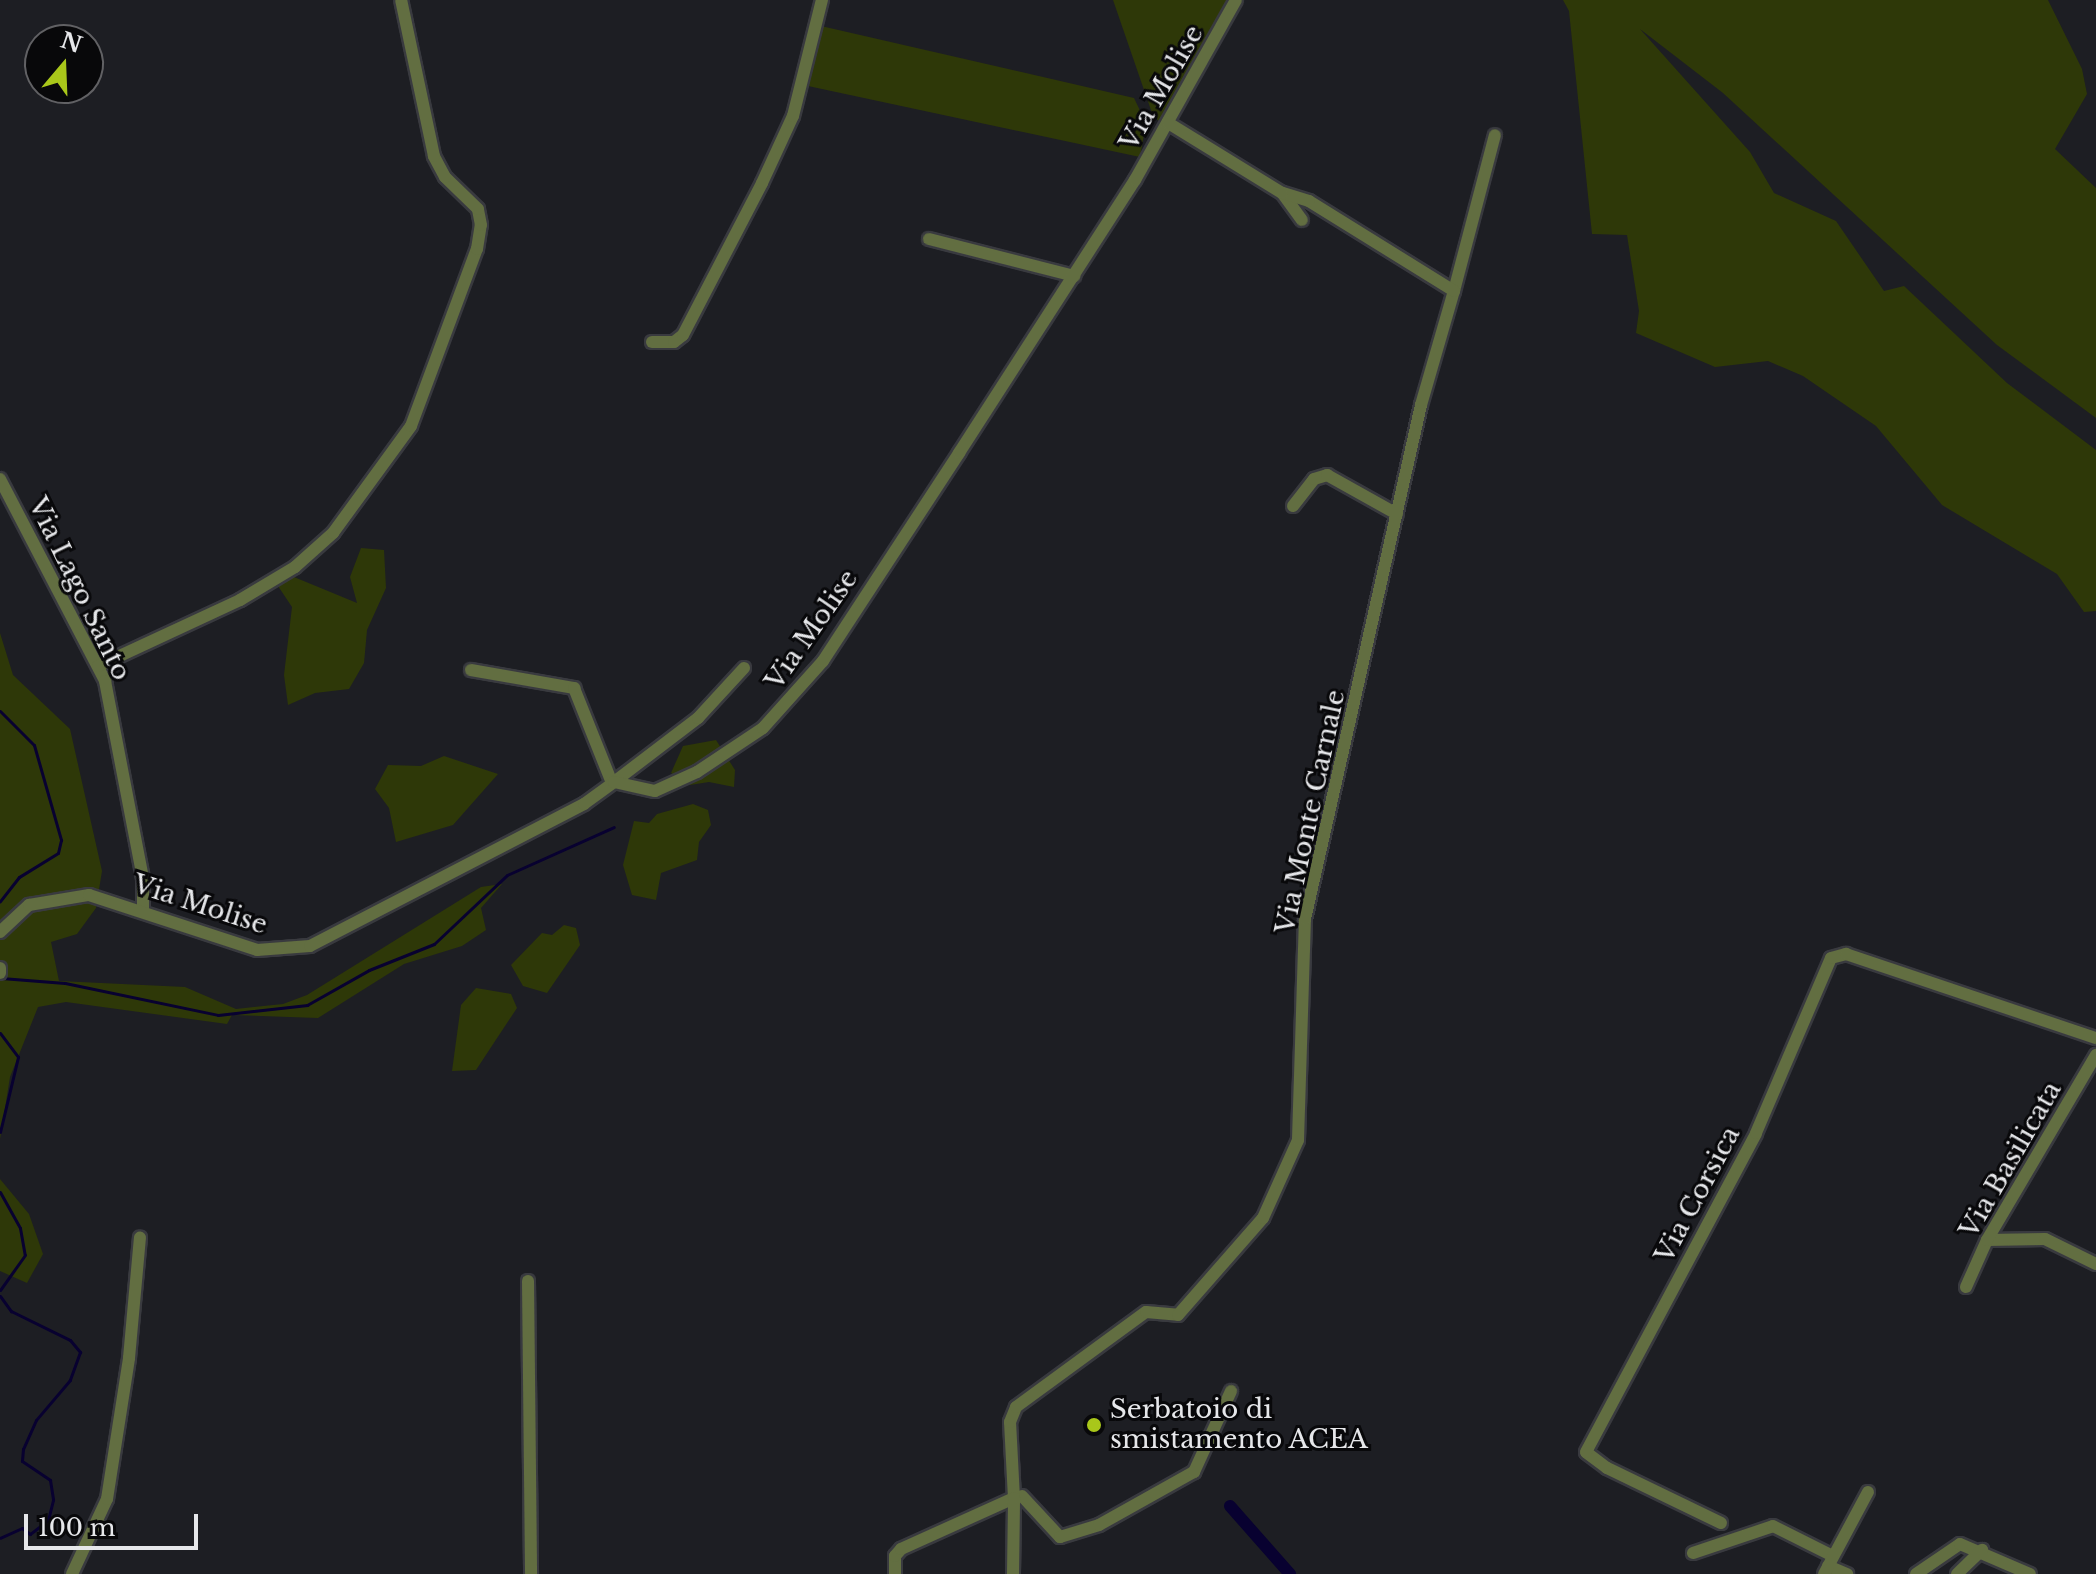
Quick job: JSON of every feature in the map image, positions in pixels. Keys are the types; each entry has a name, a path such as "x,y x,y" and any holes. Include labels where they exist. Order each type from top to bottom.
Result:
{"street":[{"path":"98,666 240,600 295,567 333,533 411,426 477,249 481,225 478,209 445,177 434,156 401,0"},
{"path":"652,342 674,342 683,335 768,169 796,106 822,0"},
{"name":"Via Molise","path":"0,932 19,911 89,895 143,909 257,950 310,946 584,804 613,783 655,791 763,728 795,697 1074,276 1168,123 1236,0"},
{"path":"1168,123 1282,193 1306,199 1454,291"},
{"name":"Via Monte Carnale","path":"1018,1497 1010,1429 1016,1407 1146,1312 1178,1315 1263,1218 1293,1158 1300,1120 1305,919 1397,514 1495,135"},
{"path":"1282,193 1302,220"},
{"path":"929,239 1074,276"},
{"path":"1293,506 1314,479 1327,475 1397,514"},
{"name":"Via Lago Santo","path":"0,479 59,601 98,666 143,879 143,909"},
{"path":"471,670 570,685 580,697 613,783 698,718 744,668"},
{"name":"Via Corsica","path":"1721,1523 1607,1468 1586,1452 1756,1133 1836,954 2096,1038"},
{"name":"Via Basilicata","path":"1966,1287 1987,1240 2096,1055"},
{"path":"72,1574 107,1499 140,1237"},
{"path":"1987,1240 2045,1239 2096,1264"},
{"path":"528,1281 531,1574"},
{"path":"1018,1497 1065,1538 1157,1496 1185,1480 1201,1462 1231,1391"},
{"path":"1829,1565 1868,1492"},
{"path":"894,1568 904,1547 1018,1497"},
{"path":"1013,1574 1018,1497"},
{"path":"1693,1553 1773,1526 1847,1574"},
{"path":"1916,1574 1955,1545 1982,1550 2030,1574"},
{"path":"1957,1574 1982,1550"}],"green space":[{"path":"1113,0 1230,0 1160,122 1153,116"},
{"path":"1563,0 2048,0 2082,69 2087,94 2055,149 2096,188 2096,418 1997,345 1723,93 1640,29 1750,152 1774,193 1836,221 1884,291 1904,286 2007,383 2096,450 2096,611 2084,612 2057,574 1942,505 1876,426 1803,376 1768,361 1715,367 1636,333 1639,311 1627,235 1592,234 1569,11"},
{"path":"821,26 1134,98 1146,123 1140,157 808,86"},
{"path":"361,548 384,550 386,588 367,630 364,663 349,689 315,693 288,705 284,675 292,607 278,586 294,577 357,603 350,577"},
{"path":"0,633 13,675 70,729 102,871 96,908 77,934 51,942 59,981 185,987 236,1009 283,1004 307,995 481,887 502,884 481,908 486,930 462,946 404,964 318,1018 232,1015 227,1024 66,1002 38,1007 10,1077 0,1139"},
{"path":"716,740 735,770 734,787 709,782 690,785 671,773 683,746"},
{"path":"444,756 498,774 453,825 396,842 389,808 375,789 388,765 421,766"},
{"path":"693,804 708,810 711,825 699,842 697,860 661,873 656,900 632,895 623,865 634,821 649,823 657,814"},
{"path":"564,925 576,928 580,945 547,993 523,986 511,965 542,933 552,935"},
{"path":"476,988 511,994 517,1008 476,1070 452,1071 461,1005"},
{"path":"0,1179 29,1214 43,1254 27,1283 0,1271"}],"waterway":[{"path":"0,711 34,745 61,840 58,853 19,877 0,901"},
{"path":"1,978 65,983 218,1015 307,1005 369,970 434,944 507,875 614,827"},
{"path":"0,1033 18,1057 0,1132"},
{"path":"0,1192 20,1228 25,1255 0,1290"},
{"path":"0,1296 11,1311 70,1340 80,1352 70,1380 36,1420 23,1449 22,1461 50,1480 53,1500 48,1520 30,1534 22,1528 0,1538"},
{"path":"1230,1506 1290,1574"}],"place":[{"name":"Serbatoio di smistamento ACEA","path":"1094,1425"}]}
